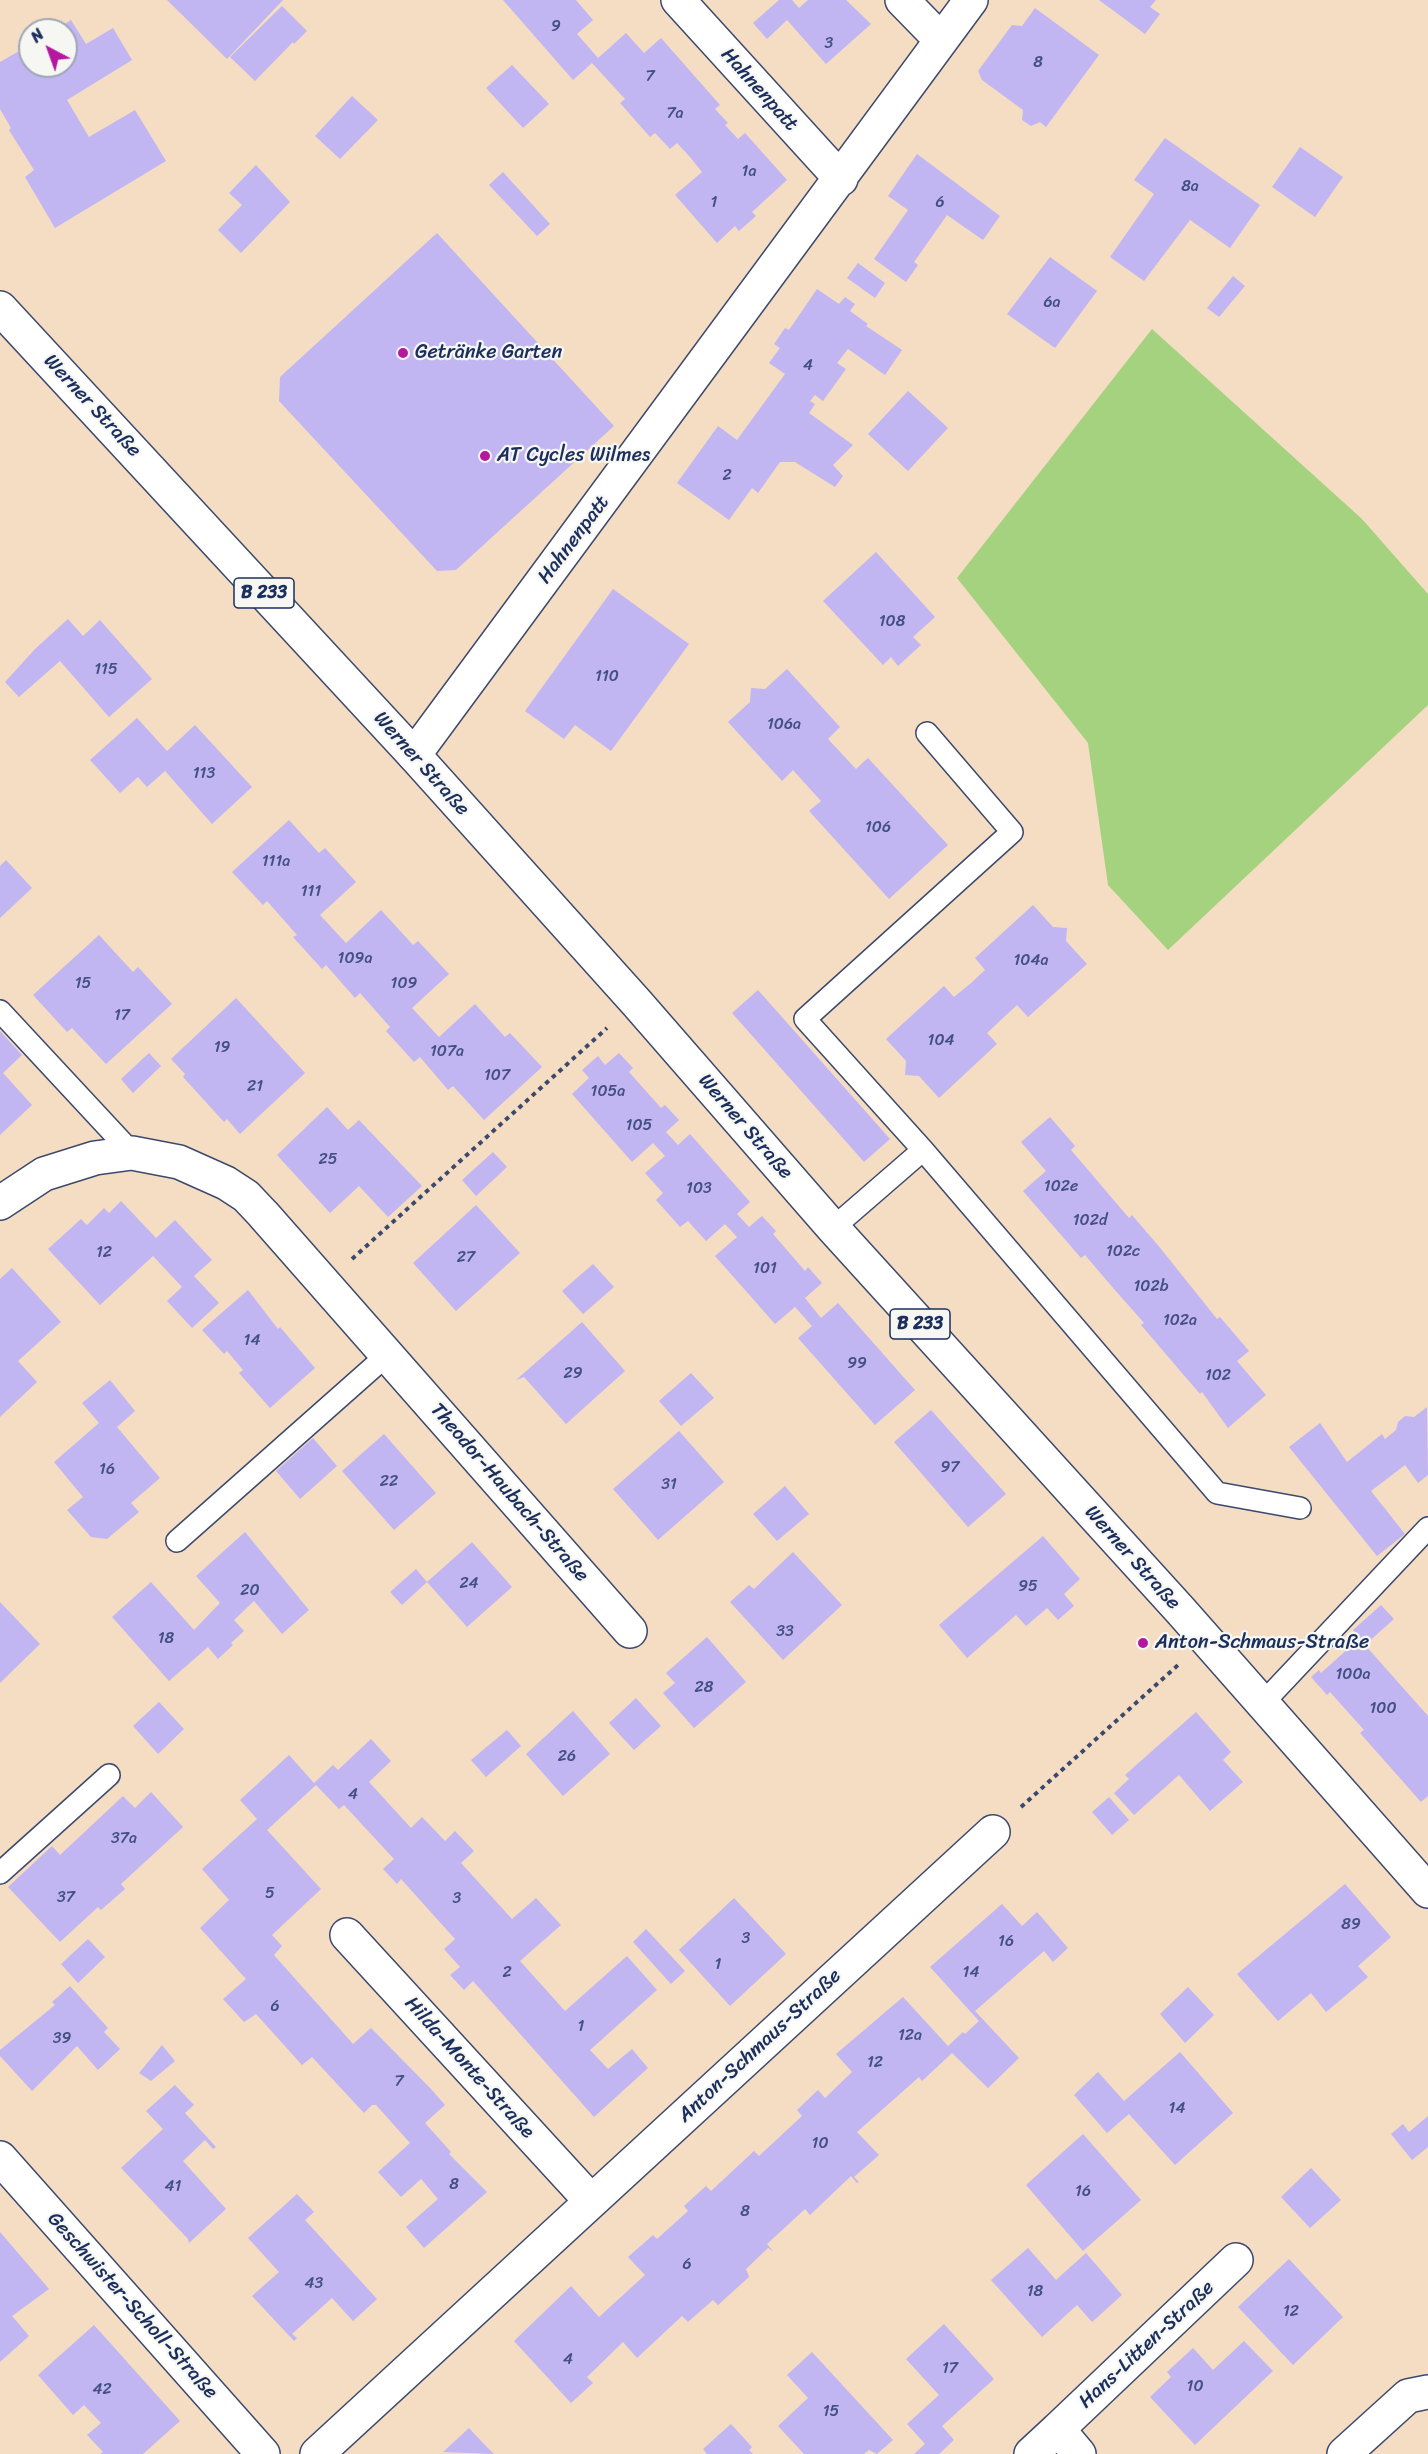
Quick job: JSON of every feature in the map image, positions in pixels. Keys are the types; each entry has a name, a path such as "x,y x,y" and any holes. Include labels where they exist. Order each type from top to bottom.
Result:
{"street":[{"name":"Hahnenpatt","path":"678,0 840,179"},
{"path":"902,0 940,40"},
{"name":"Hahnenpatt","path":"414,755 971,0"},
{"name":"Werner Straße","path":"0,308 414,755 636,1002 833,1228 1263,1704 1428,1891"},
{"name":"Theodor-Haubach-Straße","path":"0,1203 44,1174 95,1158 132,1153 178,1162 226,1183 246,1196 630,1631"},
{"name":"Anton-Schmaus-Straße","path":"317,2454 993,1832"},
{"name":"Hilda-Monte-Straße","path":"347,1935 591,2201"},
{"name":"Geschwister-Scholl-Straße","path":"0,2158 263,2454"},
{"name":"Hans-Litten-Straße","path":"1031,2454 1236,2260"},
{"path":"1344,2454 1408,2396 1428,2392"},
{"path":"1058,2429 1079,2454"}],"lane":[{"path":"927,733 1012,832 805,1019 923,1150 1217,1493 1300,1508"},
{"path":"0,1011 132,1153"},
{"path":"833,1228 923,1150"},
{"path":"177,1540 387,1355"},
{"path":"1263,1704 1428,1528"},
{"path":"0,1873 109,1775"}],"path":[{"path":"325,1284 636,1002"},
{"path":"993,1832 1206,1641"}],"green space":[{"path":"1152,329 1362,519 1428,594 1428,705 1168,950 1108,885 1088,743 957,578"}],"building":[{"path":"167,0 283,0 227,59"},
{"path":"503,0 576,0 593,20 577,34 598,58 626,33 644,53 661,38 720,105 715,109 728,123 725,125 738,139 745,133 787,180 752,212 756,216 739,231 735,226 717,243 675,195 702,172 690,157 677,143 670,149 655,133 650,137 620,103 625,99 592,63 573,80"},
{"path":"779,0 792,0 799,8 808,0 846,0 871,24 826,64 787,20 767,39 753,23"},
{"path":"1099,0 1156,0 1150,7 1160,14 1145,34"},
{"path":"282,6 307,31 255,81 230,57"},
{"path":"1035,8 1099,55 1046,127 1040,122 1031,126 1022,120 1023,110 982,80 978,71 1012,25 1022,26"},
{"path":"113,28 132,60 67,100 89,137 135,110 166,161 55,228 25,177 34,170 9,130 11,128 0,109 0,62 18,52 18,78 78,78 78,31 86,44"},
{"path":"512,65 549,104 523,128 486,88"},
{"path":"352,96 378,120 340,159 315,136"},
{"path":"1165,138 1260,205 1230,248 1190,220 1144,281 1110,257 1154,194 1134,180"},
{"path":"1300,147 1343,177 1315,217 1272,187"},
{"path":"917,154 1000,216 983,240 947,215 914,262 918,265 906,282 874,259 908,210 888,196"},
{"path":"256,165 290,202 241,253 218,230 242,205 229,193"},
{"path":"503,172 550,224 537,236 489,185"},
{"path":"437,233 614,426 456,570 437,571 279,401 280,377"},
{"path":"1050,257 1097,291 1055,348 1007,314"},
{"path":"858,263 885,283 875,298 847,278"},
{"path":"1233,276 1245,286 1219,317 1207,308"},
{"path":"817,289 839,304 845,297 855,304 850,311 868,324 866,326 902,350 885,375 848,349 837,363 846,369 823,401 815,395 810,401 815,404 809,413 853,445 833,465 843,476 835,487 795,462 780,462 758,493 752,488 729,520 677,483 718,426 737,440 785,374 769,363 780,348 774,344 785,328 789,330"},
{"path":"908,391 948,428 908,471 868,434"},
{"path":"876,552 935,617 913,637 921,645 898,666 891,657 883,665 823,601"},
{"path":"613,589 689,644 611,751 575,725 564,739 525,711"},
{"path":"68,619 83,636 100,620 152,679 109,717 60,661 19,697 5,682 35,649"},
{"path":"787,669 840,727 828,739 856,769 868,758 948,845 889,899 809,811 821,801 793,770 782,781 728,722 750,702 751,688 765,689"},
{"path":"137,718 167,751 195,725 252,787 212,824 165,771 147,787 138,777 120,793 90,760"},
{"path":"289,820 319,853 325,848 356,882 320,915 346,943 381,910 413,945 418,941 449,974 412,1008 439,1037 475,1004 505,1037 510,1033 542,1067 484,1120 453,1086 448,1090 420,1057 414,1062 386,1031 390,1027 360,993 355,998 326,965 322,969 293,937 297,935 267,901 263,905 232,872"},
{"path":"6,860 32,888 0,918 0,866"},
{"path":"1033,905 1053,927 1067,928 1066,941 1087,964 1028,1017 1017,1005 987,1033 997,1044 939,1098 919,1076 905,1075 906,1061 886,1039 944,986 954,997 970,984 985,970 975,958"},
{"path":"99,935 133,972 138,967 172,1004 106,1064 72,1028 67,1032 33,995"},
{"path":"758,990 890,1139 864,1162 732,1013"},
{"path":"236,998 305,1073 240,1134 227,1119 224,1122 183,1077 185,1074 171,1059"},
{"path":"0,1031 22,1055 3,1073 32,1105 0,1135"},
{"path":"149,1053 161,1066 133,1093 121,1079"},
{"path":"619,1053 633,1068 629,1072 661,1108 665,1105 679,1120 666,1132 678,1145 690,1134 750,1202 737,1214 749,1227 762,1216 776,1231 773,1234 805,1271 808,1267 822,1283 805,1298 821,1318 838,1303 915,1390 875,1425 798,1338 812,1326 795,1307 775,1324 715,1256 737,1237 725,1224 706,1241 688,1221 680,1227 656,1200 663,1193 645,1173 665,1156 653,1143 632,1162 572,1094 589,1078 582,1070 598,1056 605,1065"},
{"path":"327,1107 348,1130 359,1120 422,1186 388,1217 359,1186 330,1213 277,1155"},
{"path":"1050,1117 1075,1146 1071,1150 1129,1218 1132,1215 1217,1319 1220,1317 1249,1351 1237,1361 1266,1395 1228,1428 1202,1392 1200,1394 1141,1325 1144,1323 1085,1255 1081,1258 1023,1191 1046,1171 1021,1142"},
{"path":"493,1152 507,1167 476,1196 462,1180"},
{"path":"121,1201 156,1238 175,1220 212,1260 194,1276 219,1303 192,1328 167,1301 182,1287 153,1256 100,1305 48,1249 81,1219 87,1225 104,1208 109,1213"},
{"path":"476,1205 520,1253 456,1311 413,1263"},
{"path":"593,1264 614,1287 583,1314 562,1291"},
{"path":"12,1268 61,1322 18,1361 37,1382 0,1417 0,1279"},
{"path":"248,1290 278,1329 280,1327 315,1368 270,1408 239,1373 243,1370 227,1351 224,1354 202,1330"},
{"path":"582,1322 625,1371 566,1424 524,1377 516,1380"},
{"path":"691,1373 714,1398 681,1426 659,1401"},
{"path":"110,1380 135,1411 117,1427 160,1478 131,1503 139,1512 107,1539 91,1537 67,1510 83,1497 54,1462 99,1423 82,1403"},
{"path":"1427,1407 1428,1475 1418,1483 1405,1465 1371,1491 1405,1534 1377,1556 1289,1447 1320,1423 1347,1462 1382,1434 1385,1439 1396,1430 1398,1422 1405,1416 1414,1417"},
{"path":"931,1410 1006,1494 968,1527 894,1442"},
{"path":"679,1431 724,1482 658,1540 613,1489"},
{"path":"384,1434 436,1493 394,1530 342,1471"},
{"path":"313,1438 337,1466 300,1499 276,1471"},
{"path":"785,1486 809,1514 777,1541 753,1514"},
{"path":"245,1532 309,1610 282,1634 254,1601 234,1620 244,1631 231,1643 233,1645 218,1659 208,1647 169,1681 112,1617 151,1582 194,1630 220,1603 196,1576"},
{"path":"1043,1536 1080,1579 1064,1594 1074,1606 1058,1620 1047,1608 1026,1626 1016,1615 967,1658 939,1625"},
{"path":"472,1542 512,1587 467,1627 427,1582"},
{"path":"793,1552 842,1605 783,1660 730,1602 749,1585 754,1589"},
{"path":"416,1569 427,1582 402,1605 390,1592"},
{"path":"0,1602 40,1644 0,1683"},
{"path":"1381,1605 1394,1619 1365,1645 1428,1716 1428,1796 1421,1802 1360,1733 1364,1730 1330,1692 1327,1695 1311,1677 1319,1670 1321,1673 1360,1638 1353,1630"},
{"path":"707,1637 746,1682 694,1728 663,1693 675,1683 666,1673"},
{"path":"636,1698 661,1726 634,1750 609,1723"},
{"path":"159,1702 184,1729 158,1754 133,1726"},
{"path":"573,1711 610,1754 563,1796 526,1754"},
{"path":"1196,1712 1231,1752 1223,1760 1243,1782 1210,1811 1179,1775 1134,1815 1114,1793 1129,1779 1125,1775"},
{"path":"507,1730 521,1746 486,1777 471,1760"},
{"path":"371,1739 391,1761 369,1782 411,1828 422,1817 445,1841 455,1831 474,1851 461,1863 512,1919 536,1898 561,1925 520,1961 565,2011 627,1956 657,1990 590,2050 608,2069 632,2049 648,2068 594,2117 473,1981 464,1990 450,1975 460,1967 444,1949 455,1939 401,1879 397,1884 383,1869 394,1859 344,1805 339,1809 316,1785 267,1830 321,1889 272,1935 282,1946 274,1955 353,2044 371,2028 431,2089 445,2105 425,2123 451,2152 449,2154 487,2192 424,2248 406,2227 438,2199 421,2179 401,2197 378,2172 410,2143 376,2105 372,2105 364,2113 312,2057 302,2065 256,2014 244,2022 223,1999 246,1979 200,1928 229,1900 202,1869 257,1819 240,1800 289,1755 314,1783 333,1765 338,1770"},
{"path":"151,1792 183,1827 121,1884 125,1889 101,1910 98,1907 60,1942 8,1887 52,1846 60,1855 123,1796 135,1808"},
{"path":"1109,1797 1129,1820 1112,1835 1092,1812"},
{"path":"1345,1884 1391,1937 1358,1966 1368,1977 1326,2012 1311,1993 1278,2021 1237,1974"},
{"path":"734,1898 786,1954 730,2006 679,1950"},
{"path":"1002,1904 1022,1926 1037,1912 1068,1948 1053,1962 1044,1951 975,2011 1019,2058 988,2088 952,2053 922,2081 919,2077 857,2132 879,2155 854,2177 859,2182 857,2183 851,2176 810,2215 805,2209 767,2244 773,2251 768,2248 746,2269 749,2277 718,2305 713,2300 688,2322 682,2316 637,2358 623,2342 587,2377 593,2383 571,2403 514,2341 571,2286 599,2317 645,2275 628,2257 653,2235 657,2239 688,2211 684,2206 706,2186 711,2191 754,2151 759,2156 802,2116 797,2110 818,2090 825,2098 852,2072 836,2054 903,1997 948,2046 963,2032 965,2034 979,2021 930,1967"},
{"path":"646,1929 685,1971 671,1984 633,1942"},
{"path":"88,1939 105,1957 78,1983 61,1964"},
{"path":"70,1986 108,2028 104,2032 120,2049 98,2070 77,2046 32,2091 0,2056 0,2050 55,2005 52,2002"},
{"path":"1188,1987 1214,2015 1185,2043 1160,2014"},
{"path":"162,2045 175,2061 151,2081 139,2073"},
{"path":"1180,2052 1233,2113 1175,2165 1129,2114 1107,2133 1074,2095 1098,2072 1124,2101"},
{"path":"175,2085 194,2105 185,2113 216,2147 213,2149 205,2140 183,2161 226,2209 189,2243 188,2239 121,2168 163,2129 146,2111"},
{"path":"1428,2116 1428,2147 1412,2160 1391,2134 1403,2124 1409,2132"},
{"path":"1083,2134 1141,2200 1083,2251 1026,2185"},
{"path":"1311,2168 1341,2200 1310,2228 1281,2197"},
{"path":"297,2194 314,2212 305,2220 377,2299 353,2321 332,2298 292,2334 297,2338 294,2341 252,2296 279,2272 248,2238"},
{"path":"0,2232 49,2289 12,2316 29,2336 0,2362"},
{"path":"1028,2248 1056,2280 1086,2253 1122,2295 1092,2322 1077,2305 1042,2337 991,2280"},
{"path":"1289,2259 1343,2317 1293,2365 1238,2307"},
{"path":"944,2324 994,2379 942,2426 954,2440 939,2454 914,2454 925,2444 907,2424 939,2395 906,2359"},
{"path":"94,2325 180,2421 143,2454 100,2454 103,2452 87,2435 101,2423 84,2405 73,2415 38,2375"},
{"path":"1244,2341 1273,2371 1195,2445 1150,2397 1171,2377 1167,2372 1193,2348 1213,2370"},
{"path":"812,2352 893,2440 877,2454 869,2450 864,2454 804,2454 778,2426 808,2398 787,2375"},
{"path":"731,2424 752,2447 749,2450 753,2454 707,2454 703,2449"},
{"path":"469,2428 482,2442 494,2454 443,2452"}],"place":[{"name":"Getränke Garten","path":"403,353"},
{"name":"AT Cycles Wilmes","path":"485,456"},
{"name":"Anton-Schmaus-Straße","path":"1143,1643"}]}
